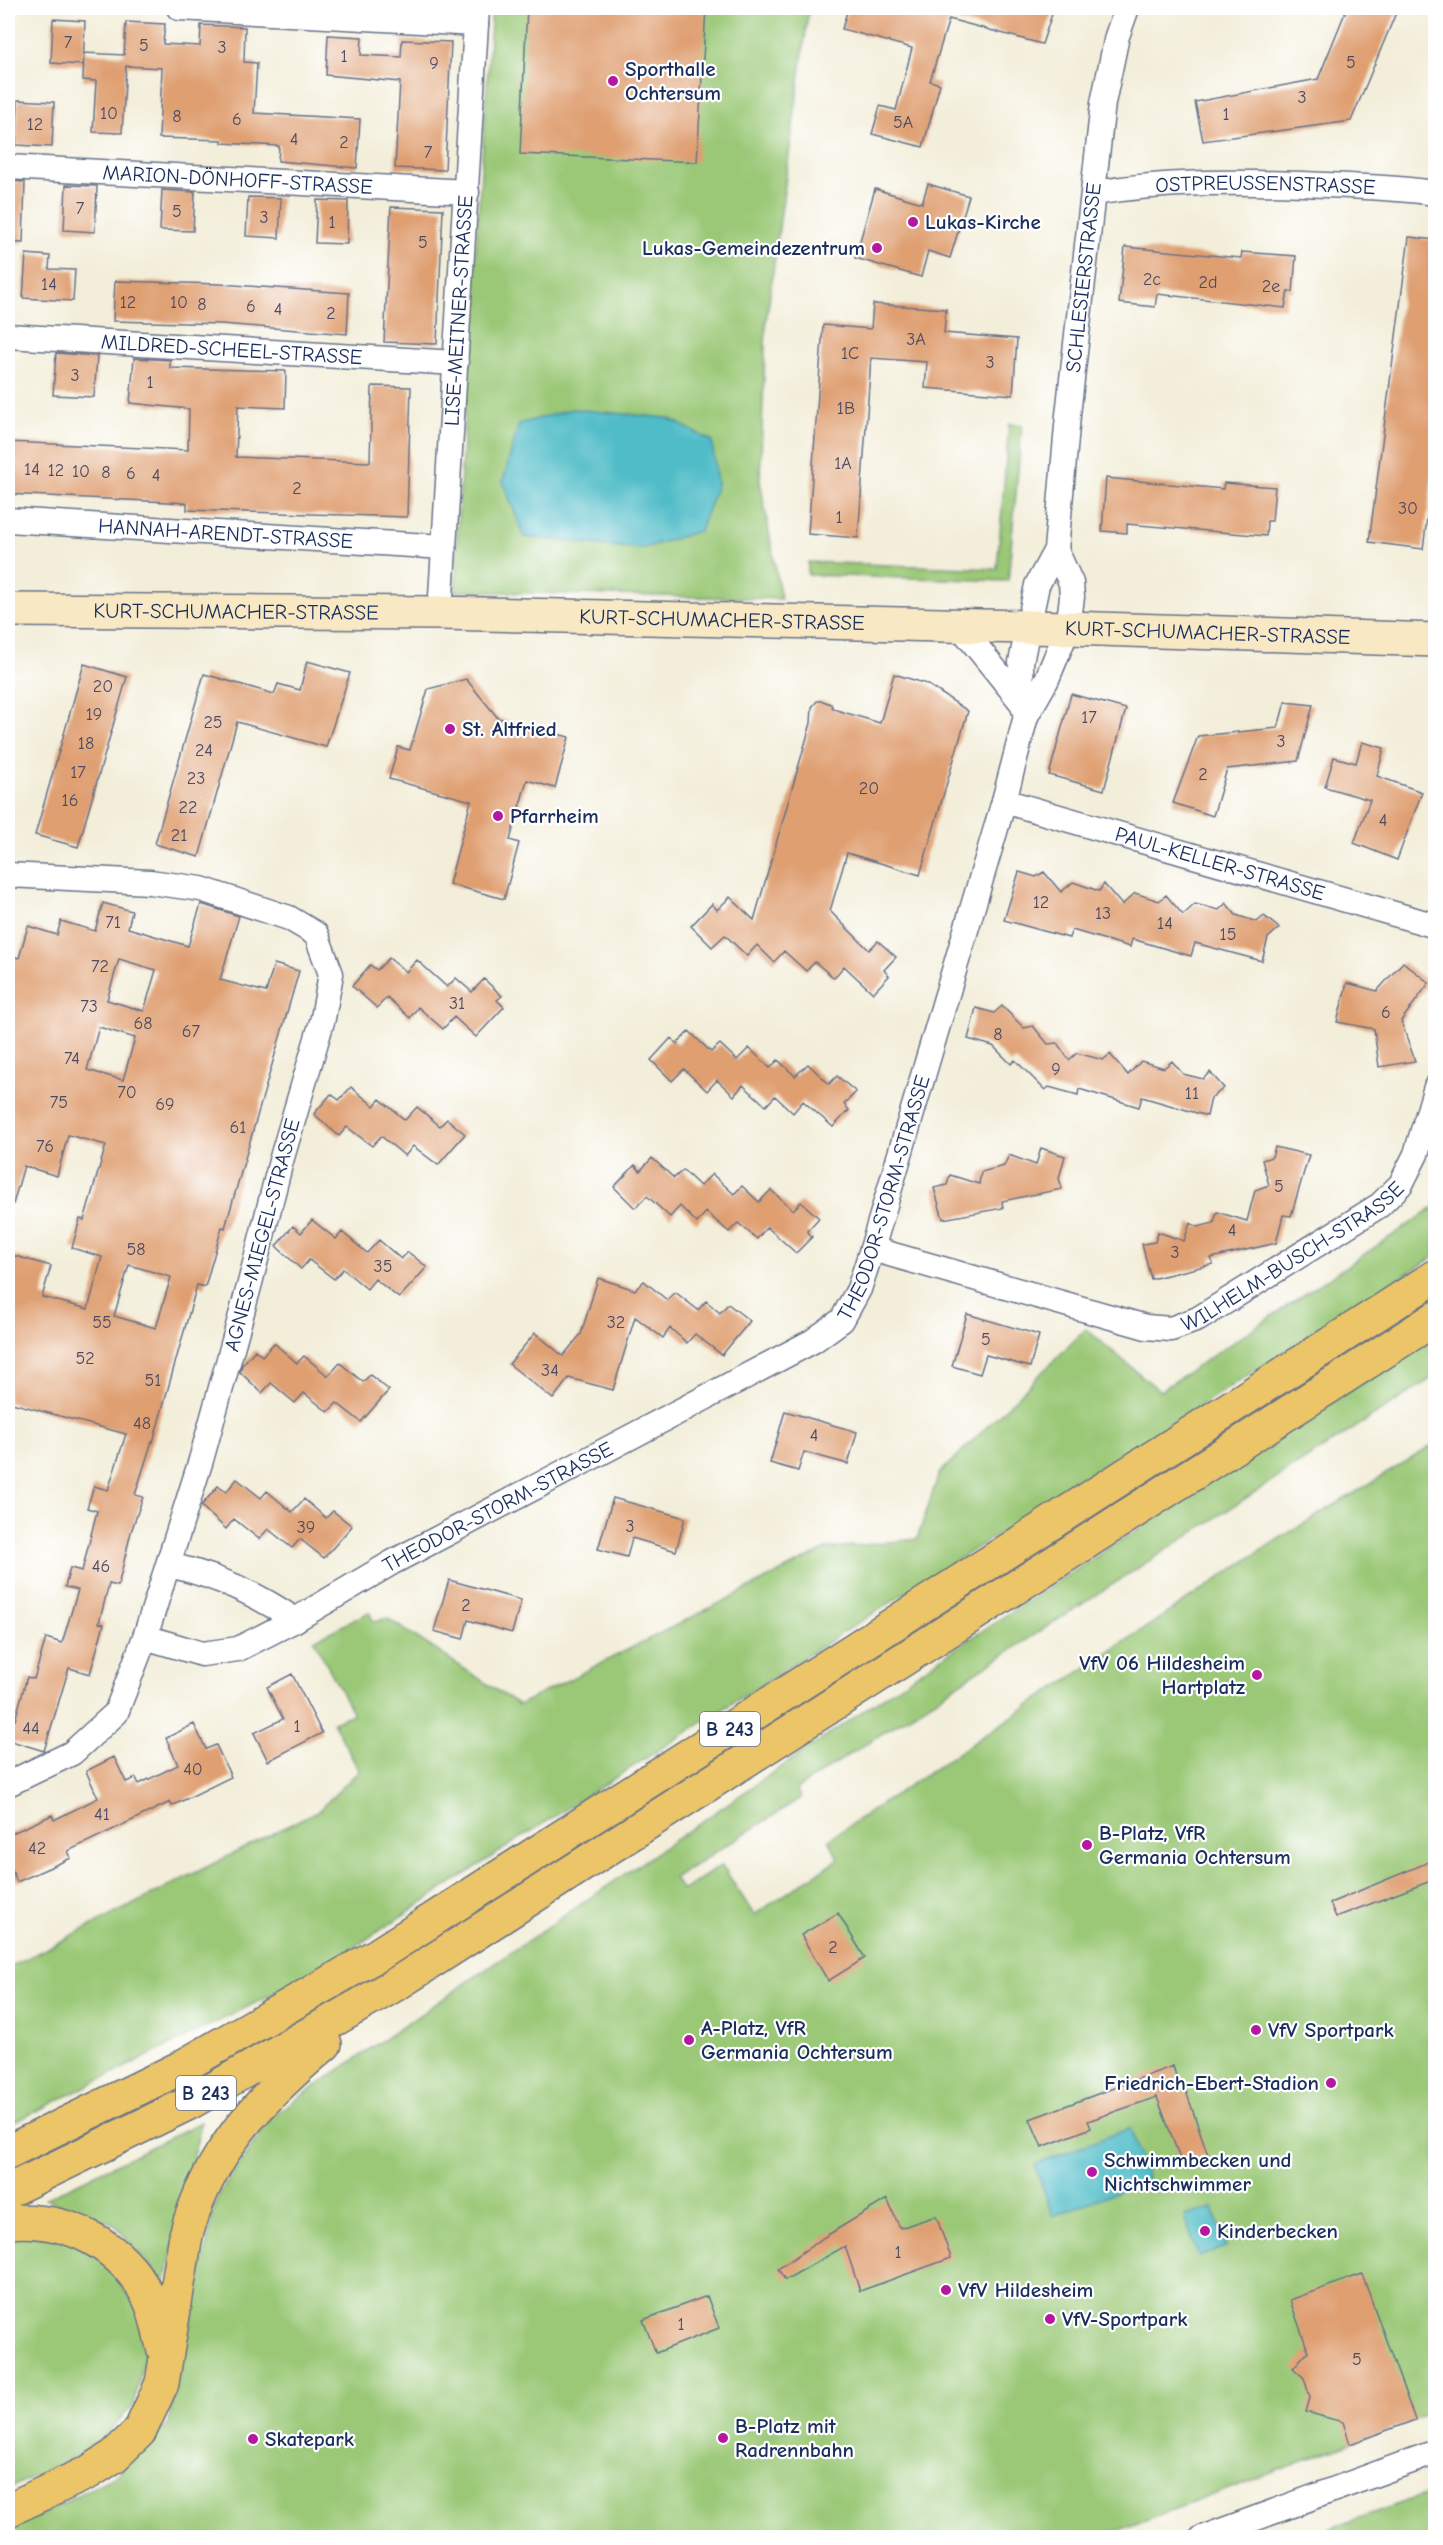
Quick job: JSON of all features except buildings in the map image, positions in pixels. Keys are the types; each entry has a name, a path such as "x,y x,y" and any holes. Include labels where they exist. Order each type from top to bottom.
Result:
{"highway":[{"name":"B 243","path":"8,2152 178,2069 379,1954 1436,1276"},
{"name":"B 243","path":"8,2191 191,2102 398,1983 1436,1318"},
{"path":"8,2510 55,2490 114,2456 140,2431 153,2407 162,2383 186,2235 210,2171 245,2121 283,2079 398,1983"},
{"path":"8,2222 31,2220 68,2226 96,2238 121,2258 135,2275 149,2300 166,2357"}],"main road":[{"name":"KURT-SCHUMACHER-STRASSE","path":"8,610 440,613 1068,628 1436,640"}],"street":[{"path":"179,8 476,16"},
{"name":"SCHLESIERSTRASSE","path":"1029,627 1037,585 1056,550 1068,415 1095,193 1103,104 1117,36 1127,8"},
{"name":"LISE-MEITNER-STRASSE","path":"440,613 476,16"},
{"name":"MARION-DÖNHOFF-STRASSE","path":"8,167 467,192"},
{"name":"OSTPREUSSENSTRASSE","path":"1095,193 1138,185 1223,181 1382,188 1436,193"},
{"name":"MILDRED-SCHEEL-STRASSE","path":"8,336 456,363"},
{"name":"HANNAH-ARENDT-STRASSE","path":"8,520 444,547"},
{"name":"SCHLESIERSTRASSE","path":"1056,550 1071,583 1072,597 1068,628"},
{"path":"960,626 1024,710"},
{"name":"THEODOR-STORM-STRASSE","path":"146,1637 202,1654 238,1649 295,1620 393,1562 813,1341 842,1320 859,1289 872,1249 1004,801 1024,710 1021,662 1029,627"},
{"name":"THEODOR-STORM-STRASSE","path":"1024,710 1047,679 1068,628"},
{"name":"PAUL-KELLER-STRASSE","path":"1004,801 1436,926"},
{"name":"AGNES-MIEGEL-STRASSE","path":"8,875 150,882 201,889 289,918 316,934 331,974 323,1018 169,1564 146,1637 116,1713 72,1753 8,1785"},
{"name":"WILHELM-BUSCH-STRASSE","path":"872,1249 1146,1327 1171,1329 1197,1319 1380,1205 1401,1184 1416,1154 1436,1087"},
{"path":"169,1564 203,1573 268,1600 295,1620"},
{"path":"1202,2538 1436,2452"}],"green space":[{"path":"492,8 809,8 766,323 760,481 781,599 455,591"},
{"path":"1009,424 1022,425 1008,581 808,575 808,562 997,569"},
{"path":"1435,1207 1435,1256 511,1844 312,1975 8,2125 8,1968 319,1810 359,1771 333,1722 353,1714 314,1640 369,1612 374,1622 387,1618 519,1705 826,1549 917,1539 939,1474 1086,1329 1160,1391"},
{"path":"1435,1335 1435,1376 796,1789 801,1798 674,1878 682,1891 722,1865 754,1915 838,1859 829,1839 1277,1540 1435,1444 1435,2412 1100,2537 8,2538 8,2528 40,2515 117,2475 168,2423 217,2197 272,2116 927,1667"},
{"path":"201,2122 165,2284 115,2225 45,2199"},
{"path":"8,2234 58,2235 101,2250 143,2318 145,2357 133,2406 93,2448 8,2489"},
{"path":"1435,2491 1435,2537 1306,2537"}],"water":[{"path":"572,409 668,418 712,441 717,485 700,531 641,549 524,537 503,481 519,424"},
{"name":"Schwimmbecken und Nichtschwimmer","path":"1130,2128 1148,2180 1053,2216 1035,2165"},
{"name":"Kinderbecken","path":"1213,2208 1226,2247 1198,2256 1185,2216"}],"place":[{"name":"Sporthalle Ochtersum","path":"613,81"},
{"name":"Lukas-Kirche","path":"913,222"},
{"name":"Lukas-Gemeindezentrum","path":"877,248"},
{"name":"St. Altfried","path":"450,729"},
{"name":"Pfarrheim","path":"498,816"},
{"name":"VfV 06 Hildesheim Hartplatz","path":"1257,1675"},
{"name":"B-Platz, VfR Germania Ochtersum","path":"1087,1845"},
{"name":"VfV Sportpark","path":"1256,2030"},
{"name":"A-Platz, VfR Germania Ochtersum","path":"689,2040"},
{"name":"Friedrich-Ebert-Stadion","path":"1331,2083"},
{"name":"Schwimmbecken und Nichtschwimmer","path":"1092,2172"},
{"name":"Kinderbecken","path":"1205,2231"},
{"name":"VfV Hildesheim","path":"946,2290"},
{"name":"VfV-Sportpark","path":"1050,2319"},
{"name":"B-Platz mit Radrennbahn","path":"723,2438"},
{"name":"Skatepark","path":"253,2439"}]}
